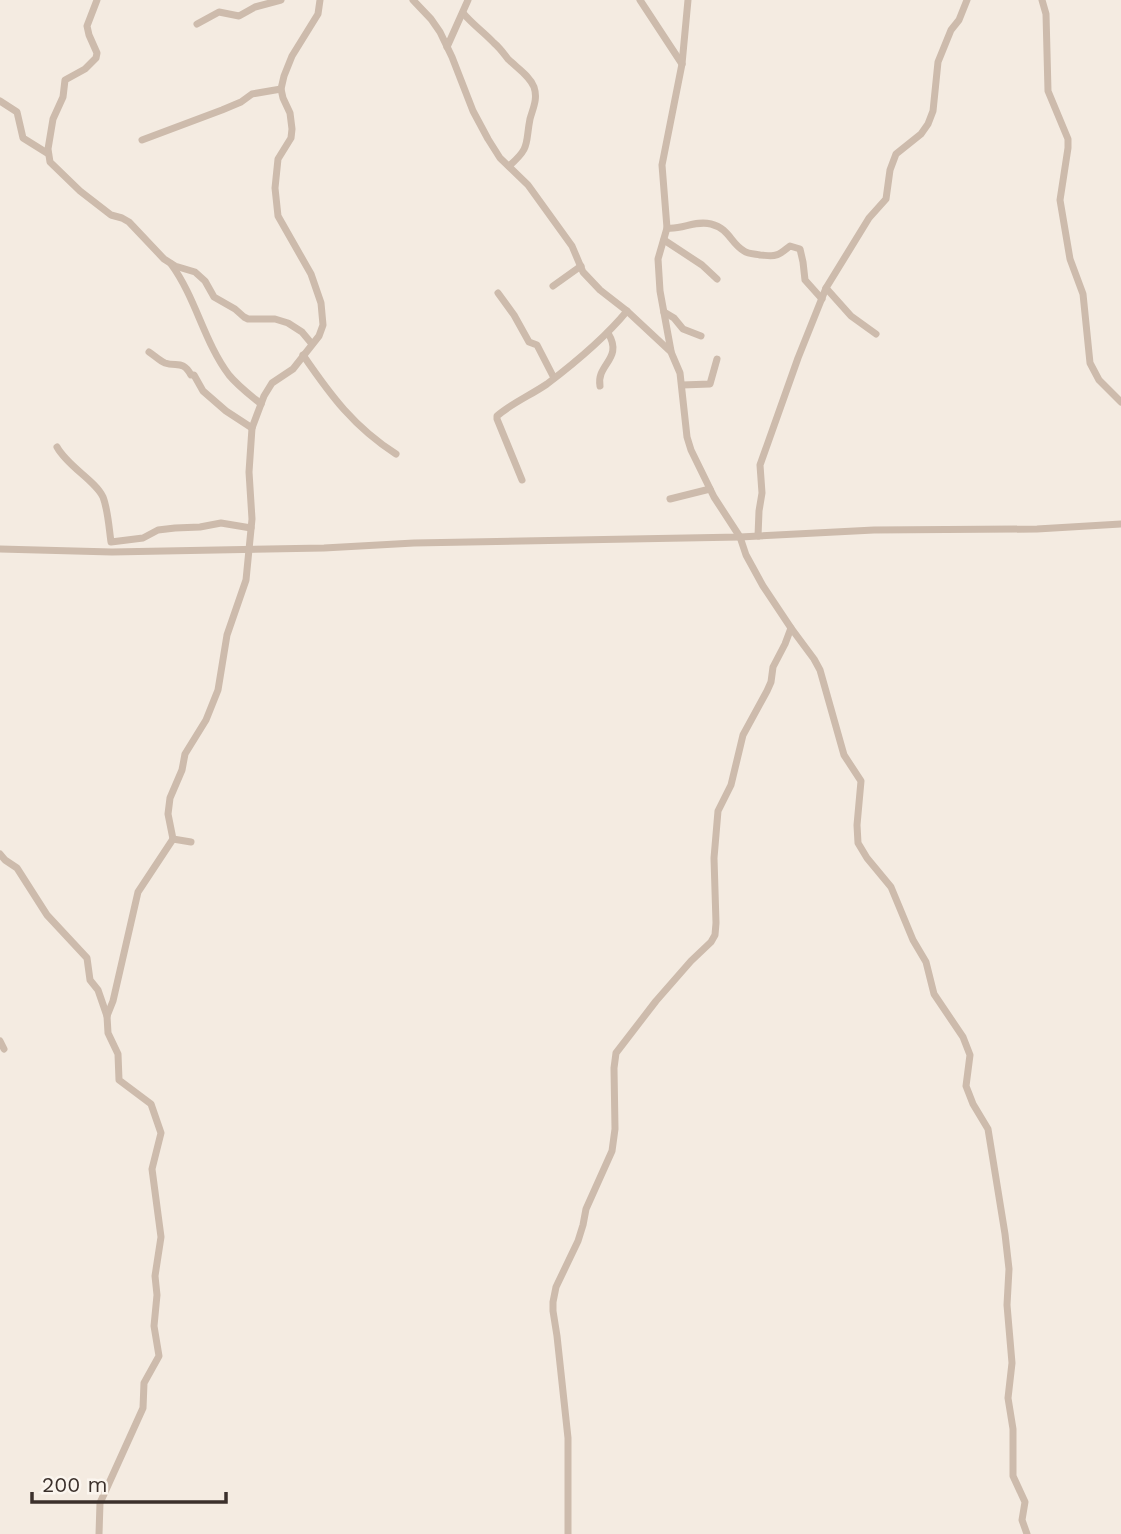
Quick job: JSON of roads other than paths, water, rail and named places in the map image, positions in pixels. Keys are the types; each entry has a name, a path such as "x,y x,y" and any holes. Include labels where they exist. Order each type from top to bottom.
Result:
{"street":[{"path":"97,0 87,26 97,53 96,58 85,69 65,80 63,96 53,119 47,153 50,162 80,191 111,215 129,222 164,259 195,272 205,281 214,297 248,319 269,318 288,323 302,332 312,344"},
{"path":"197,24 219,12 239,16 255,7 281,0"},
{"path":"107,1016 113,1001 138,892 173,839 168,814 170,798 182,770 185,754 206,720 218,690 228,635 246,580 252,519 249,472 252,428 272,383 293,369 319,336 323,325 321,303 311,274 278,216 275,188 278,159 291,138 292,129 290,113 281,89 287,65 318,14 320,0"},
{"path":"412,0 440,32 473,111 488,139 500,158 528,185 572,246 583,272 671,352"},
{"path":"447,47 468,0"},
{"path":"640,0 682,64"},
{"path":"688,0 682,64 662,166 667,228 658,259 660,291 671,352 682,385 688,442 710,489 740,537 746,555 763,586 820,670 844,755 861,781 858,843 891,887 913,940 926,962 934,994 963,1037 970,1055 966,1086 988,1129 1005,1234 1009,1269 1007,1305 1012,1363 1008,1398 1013,1429 1013,1476 1025,1502 1022,1520 1027,1534"},
{"path":"758,536 758,511 762,493 760,465 798,358 826,288 869,218 886,199 890,170 896,155 914,141 928,124 933,111 938,62 967,0"},
{"path":"1042,0 1046,14 1048,91 1068,139 1059,201 1070,259 1083,294 1090,363 1100,380 1121,402"},
{"path":"463,13 534,86 536,101 530,120 528,143 509,166"},
{"path":"142,139 222,110 252,94 281,89"},
{"path":"0,101 17,112 23,138 47,153"},
{"path":"667,228 674,229 697,223 710,224 727,232 745,253 776,256 790,246 800,249 805,280 822,299"},
{"path":"664,240 702,265 717,279"},
{"path":"171,263 229,375 261,404"},
{"path":"553,286 581,266"},
{"path":"826,288 851,316 876,334"},
{"path":"498,293 529,342 537,345 554,378"},
{"path":"522,480 497,416 554,378 608,334 627,311"},
{"path":"664,312 674,318 683,329 702,336"},
{"path":"600,386 599,380 614,349 608,334"},
{"path":"149,352 164,363 180,364 187,368 204,391 226,411 252,428"},
{"path":"303,355 352,420 396,454"},
{"path":"682,385 710,384 717,359"},
{"path":"57,447 62,456 103,497 111,542 143,538 158,530 221,523 251,528"},
{"path":"670,499 710,489"},
{"path":"0,549 112,552 347,547 1121,524"},
{"path":"568,1534 568,1438 553,1311 556,1287 578,1241 586,1209 612,1151 615,1129 616,1053 656,1001 715,935 714,858 718,811 731,785 743,735 771,682 773,667 790,628"},
{"path":"173,839 191,842"},
{"path":"0,854 17,868 47,915 87,957 90,981 98,990 107,1016 108,1033 118,1054 119,1080 151,1104 161,1133 152,1169 161,1237 155,1276 157,1295 154,1326 159,1356 144,1383 143,1408 100,1503 99,1534"}]}
